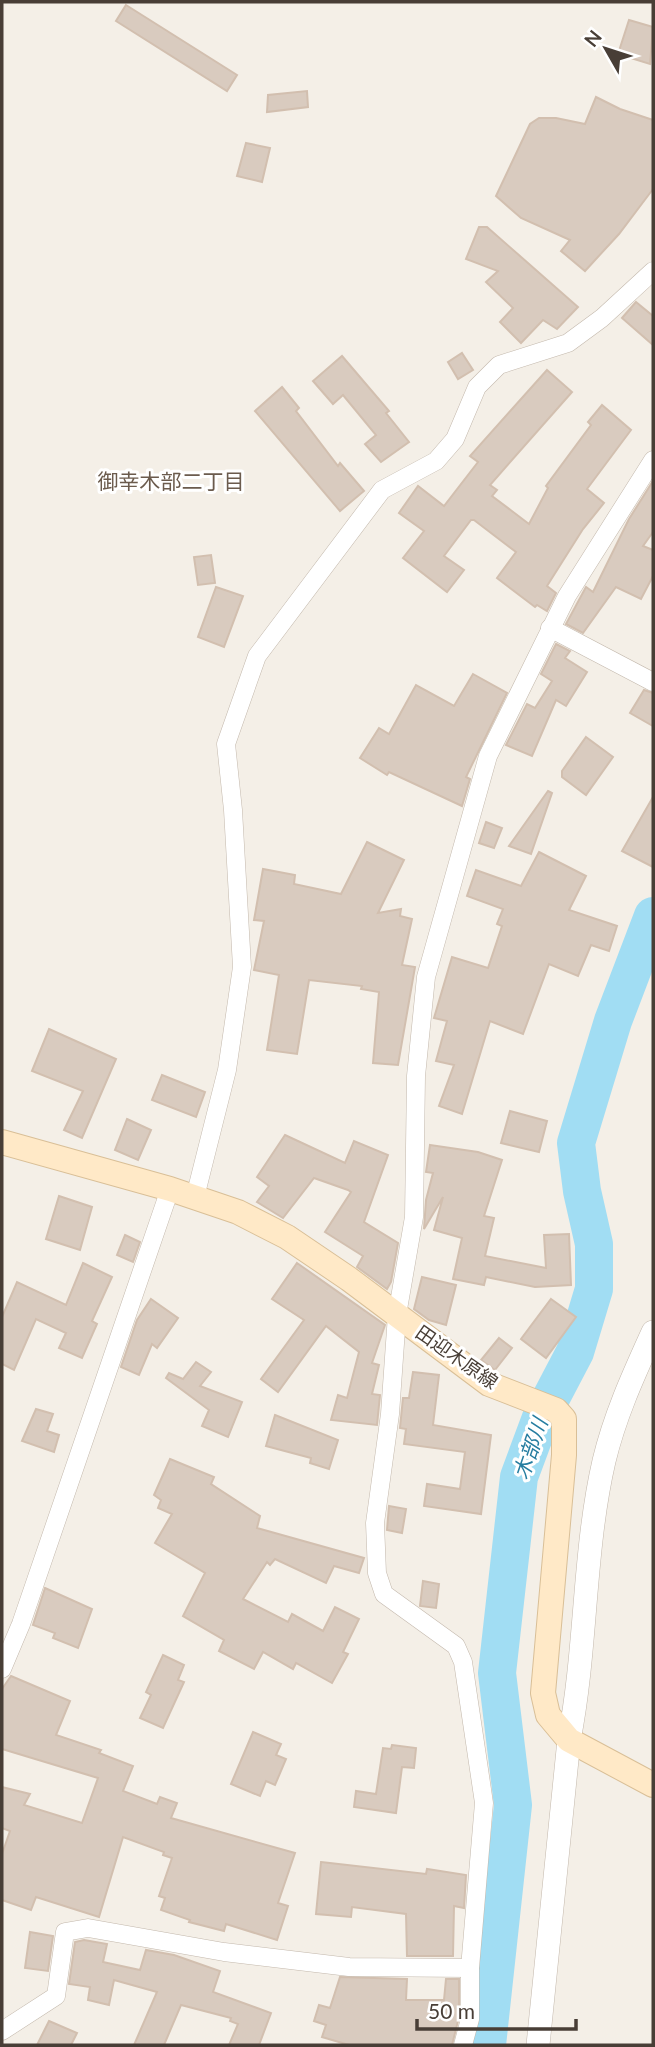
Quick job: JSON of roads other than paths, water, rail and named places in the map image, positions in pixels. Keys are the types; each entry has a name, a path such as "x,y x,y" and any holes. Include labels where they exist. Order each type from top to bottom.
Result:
{"main road":[{"name":"田迎木原線","path":"2,1142 170,1188 238,1212 287,1237 397,1314 489,1384 556,1410 564,1419 564,1455 543,1693 548,1715 569,1740 653,1785"}],"street":[{"path":"195,1197 227,1069 242,967 233,810 226,744 257,656 382,490 436,461 455,439 477,387 499,365 568,343 601,318 653,271"},
{"path":"463,2045 470,2019 470,1968 484,1803 463,1662 456,1646 384,1594 377,1573 375,1523 390,1414 397,1314 414,1217 416,1076 426,977 488,756 550,628 653,460"},
{"path":"550,628 653,682"},
{"path":"2,1669 21,1624 170,1188"},
{"path":"538,2045 569,1740 576,1702 592,1540 604,1462 620,1405 653,1332"},
{"path":"2,2031 55,1996 65,1932 88,1927 224,1952 349,1967 470,1968"}],"waterway":[{"name":"木部川","path":"487,2045 513,1805 497,1673 519,1477 542,1415 575,1352 594,1289 594,1244 582,1191 576,1143 613,1021 653,916"}],"district":[{"name":"御幸木部二丁目","path":"171,482"}]}
